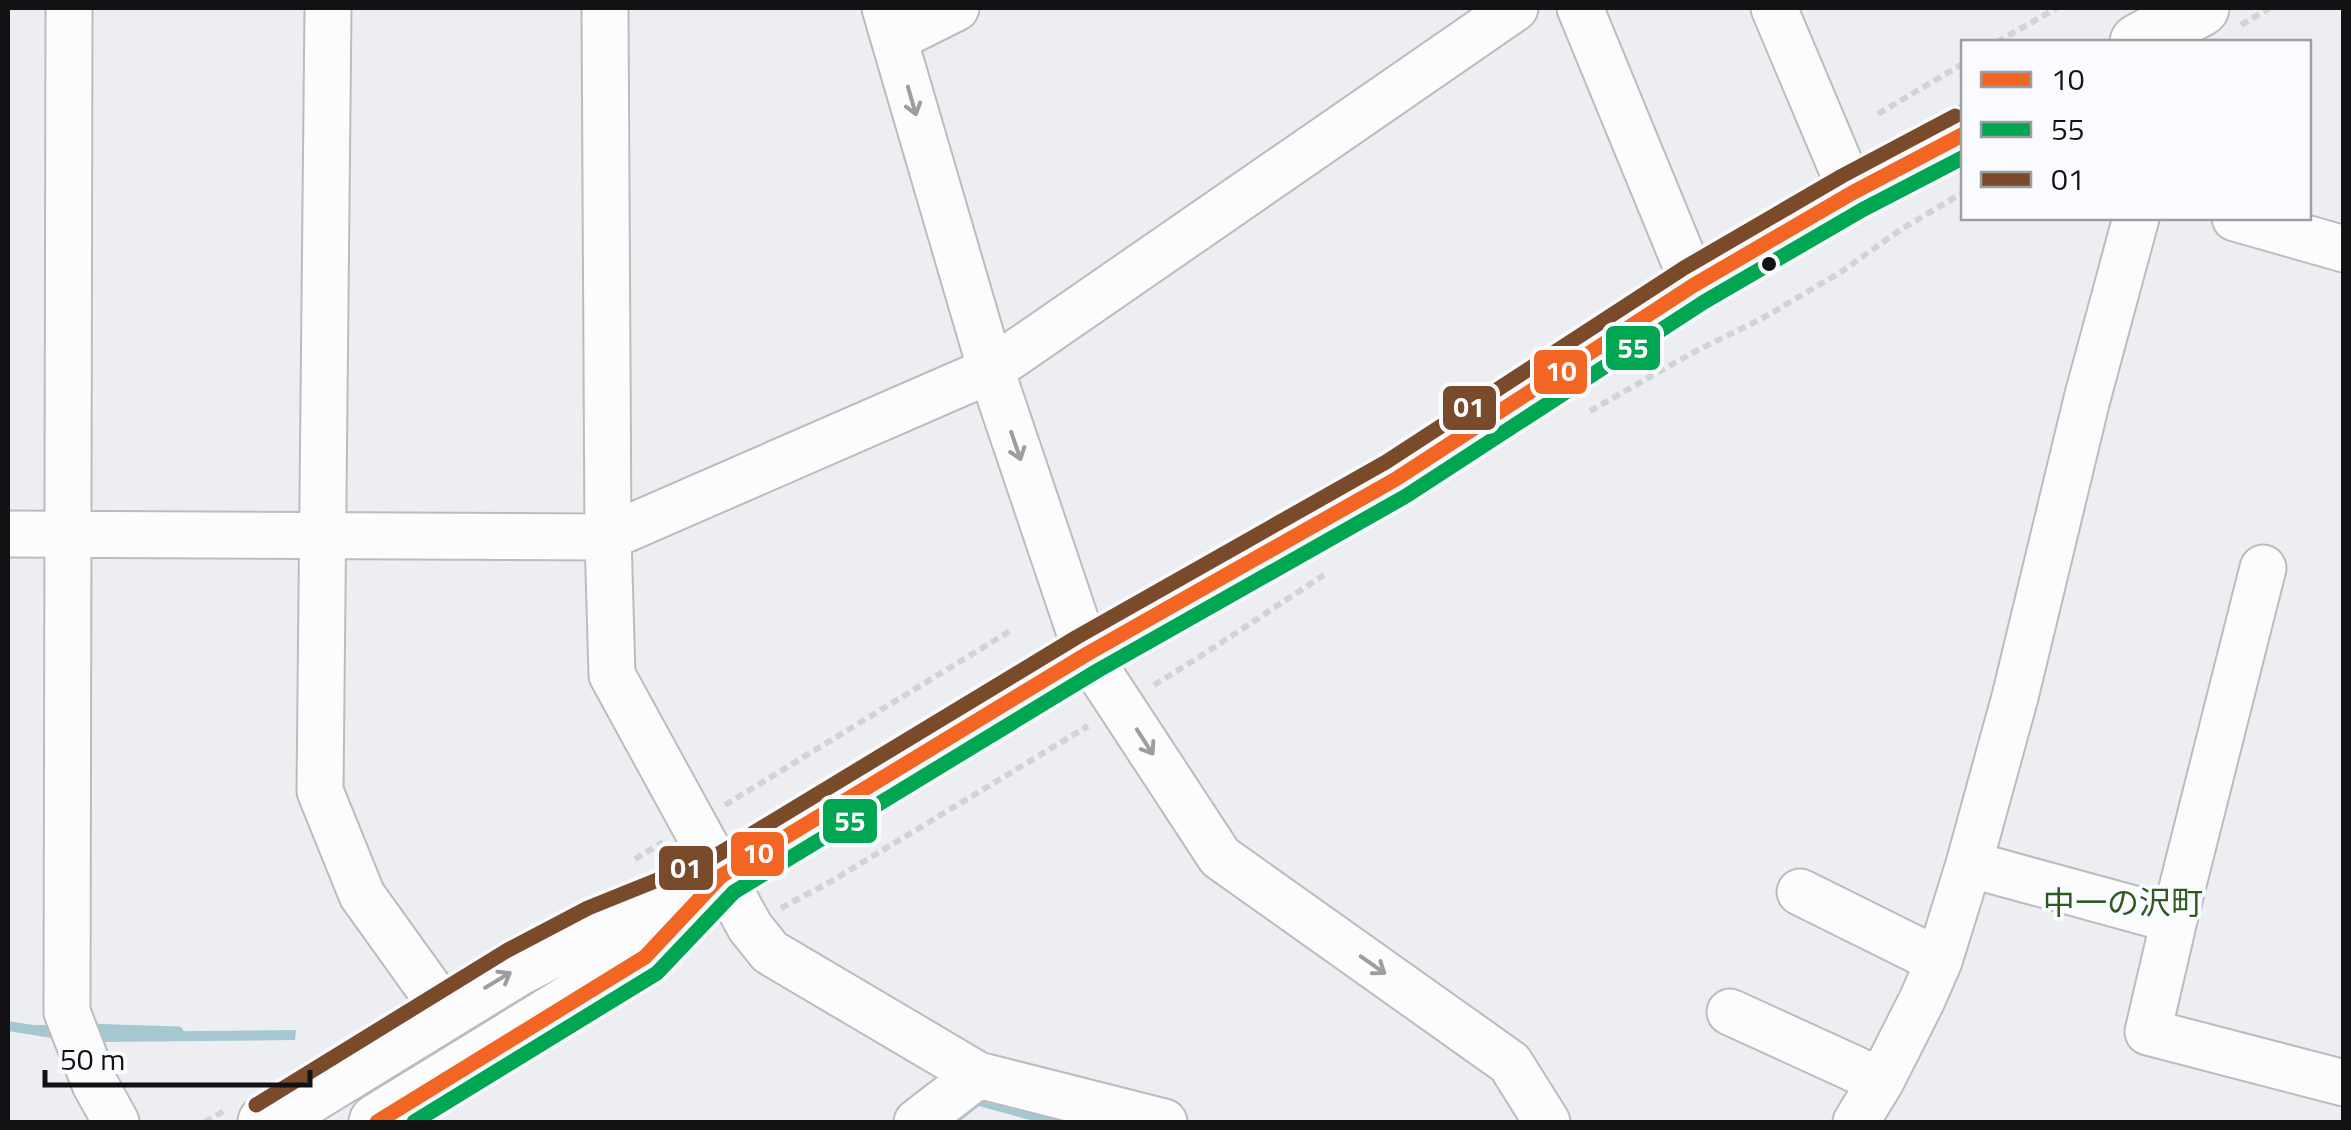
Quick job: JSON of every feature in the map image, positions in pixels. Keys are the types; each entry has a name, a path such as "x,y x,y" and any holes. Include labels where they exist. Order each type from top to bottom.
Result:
{"main road":[{"path":"2145,40 2201,8"},
{"path":"266,1122 517,968 596,927 721,876 1087,654 1396,479 1694,285 1852,193 1961,136"},
{"path":"377,1122 645,957 721,876"}],"street":[{"path":"70,8 67,1012 95,1084 116,1122"},
{"path":"328,8 320,792 362,895 446,1012"},
{"path":"605,8 612,675 750,927 770,952 978,1075 1164,1122"},
{"path":"956,8 890,23 991,370 1087,654 1220,856 1510,1062 1547,1122"},
{"path":"8,534 608,537 991,370 1516,8"},
{"path":"1580,8 1694,285"},
{"path":"1774,8 1852,193"},
{"path":"1856,1122 1881,1081 1939,961 2016,697 2087,399 2135,220"},
{"path":"2242,220 2344,249"},
{"path":"2264,568 2148,1032 2344,1082"},
{"path":"1969,864 2174,920"},
{"path":"1800,892 1939,961"},
{"path":"1730,1012 1881,1081"},
{"path":"918,1122 978,1075"}],"path":[{"path":"2001,40 2057,8"},
{"path":"1878,114 1961,65"},
{"path":"1584,414 1777,310 1961,194"},
{"path":"1176,672 1330,572"},
{"path":"762,782 1010,631"},
{"path":"825,886 1068,738"}],"water":[{"path":"8,1021 60,1025 70,1041 8,1031"},
{"path":"296,1030 295,1040 99,1042 93,1032"},
{"path":"977,1092 1088,1122 1037,1122 979,1106 959,1122 940,1122"}],"waterway":[{"path":"86,1029 178,1032"}],"transit line":[{"name":"01","path":"256,1105 508,950 588,908 712,858 1077,637 1386,462 1684,268 1955,116"},
{"name":"10","path":"377,1122 645,957 721,876 1087,654 1396,479 1694,285 1852,193 1961,136"},
{"name":"55","path":"414,1122 657,973 734,892 1097,671 1406,496 1704,302 1862,210 1961,159"}],"district":[{"name":"中一の沢町","path":"2123,902"}]}
